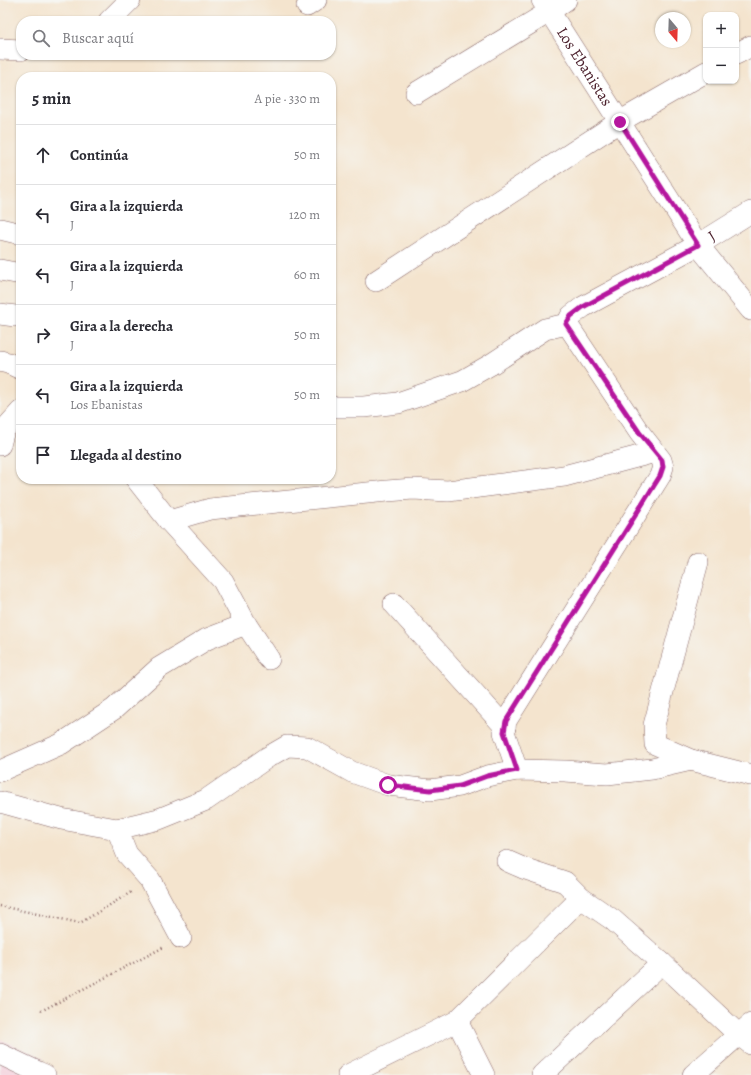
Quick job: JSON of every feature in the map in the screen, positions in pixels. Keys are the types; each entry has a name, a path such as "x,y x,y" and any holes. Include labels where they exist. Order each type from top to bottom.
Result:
{"street":[{"path":"114,16 130,0"},
{"path":"416,93 545,6 566,0"},
{"name":"Los Ebanistas","path":"545,6 698,245 751,310"},
{"path":"739,52 751,46"},
{"path":"0,49 16,50"},
{"path":"376,281 620,122 703,74"},
{"name":"J","path":"566,324 571,316 583,307 698,245 751,212"},
{"path":"0,229 16,233"},
{"path":"0,270 16,273"},
{"path":"336,407 364,407 398,403 462,381 490,365 545,329 566,324 639,432 662,460 663,467 660,476 506,721 504,732 517,770"},
{"path":"0,361 16,367"},
{"path":"0,445 4,430 16,417"},
{"path":"169,521 210,509 394,491 448,491 564,476 655,452"},
{"path":"140,484 169,521 223,581 246,624 269,659"},
{"path":"698,562 654,725 655,744 691,760 751,775"},
{"path":"394,604 505,727"},
{"path":"0,771 61,744 114,709 159,668 207,639 246,624"},
{"path":"0,802 61,819 117,829 159,819 206,800 268,757 287,746 306,747 352,772 388,785 430,790 460,786 487,776 517,770 607,774 652,769 691,760"},
{"path":"117,829 127,854 150,880 182,938"},
{"path":"507,860 523,868 565,882 581,898 613,920 747,1034 693,1075"},
{"path":"348,1075 457,1021 581,898"},
{"path":"542,1075 662,963"},
{"path":"457,1021 484,1075"},
{"path":"0,1054 40,1074"}],"path":[{"path":"0,906 80,923 150,880"},
{"path":"41,1011 182,938"}],"shaded area":[{"path":"0,1039 43,1058 37,1075 0,1075"}],"route":[{"path":"388,785 430,790 460,786 487,776 517,770 504,732 506,721 660,476 663,467 662,460 639,432 566,324 571,316 583,307 698,245 620,122"}]}
